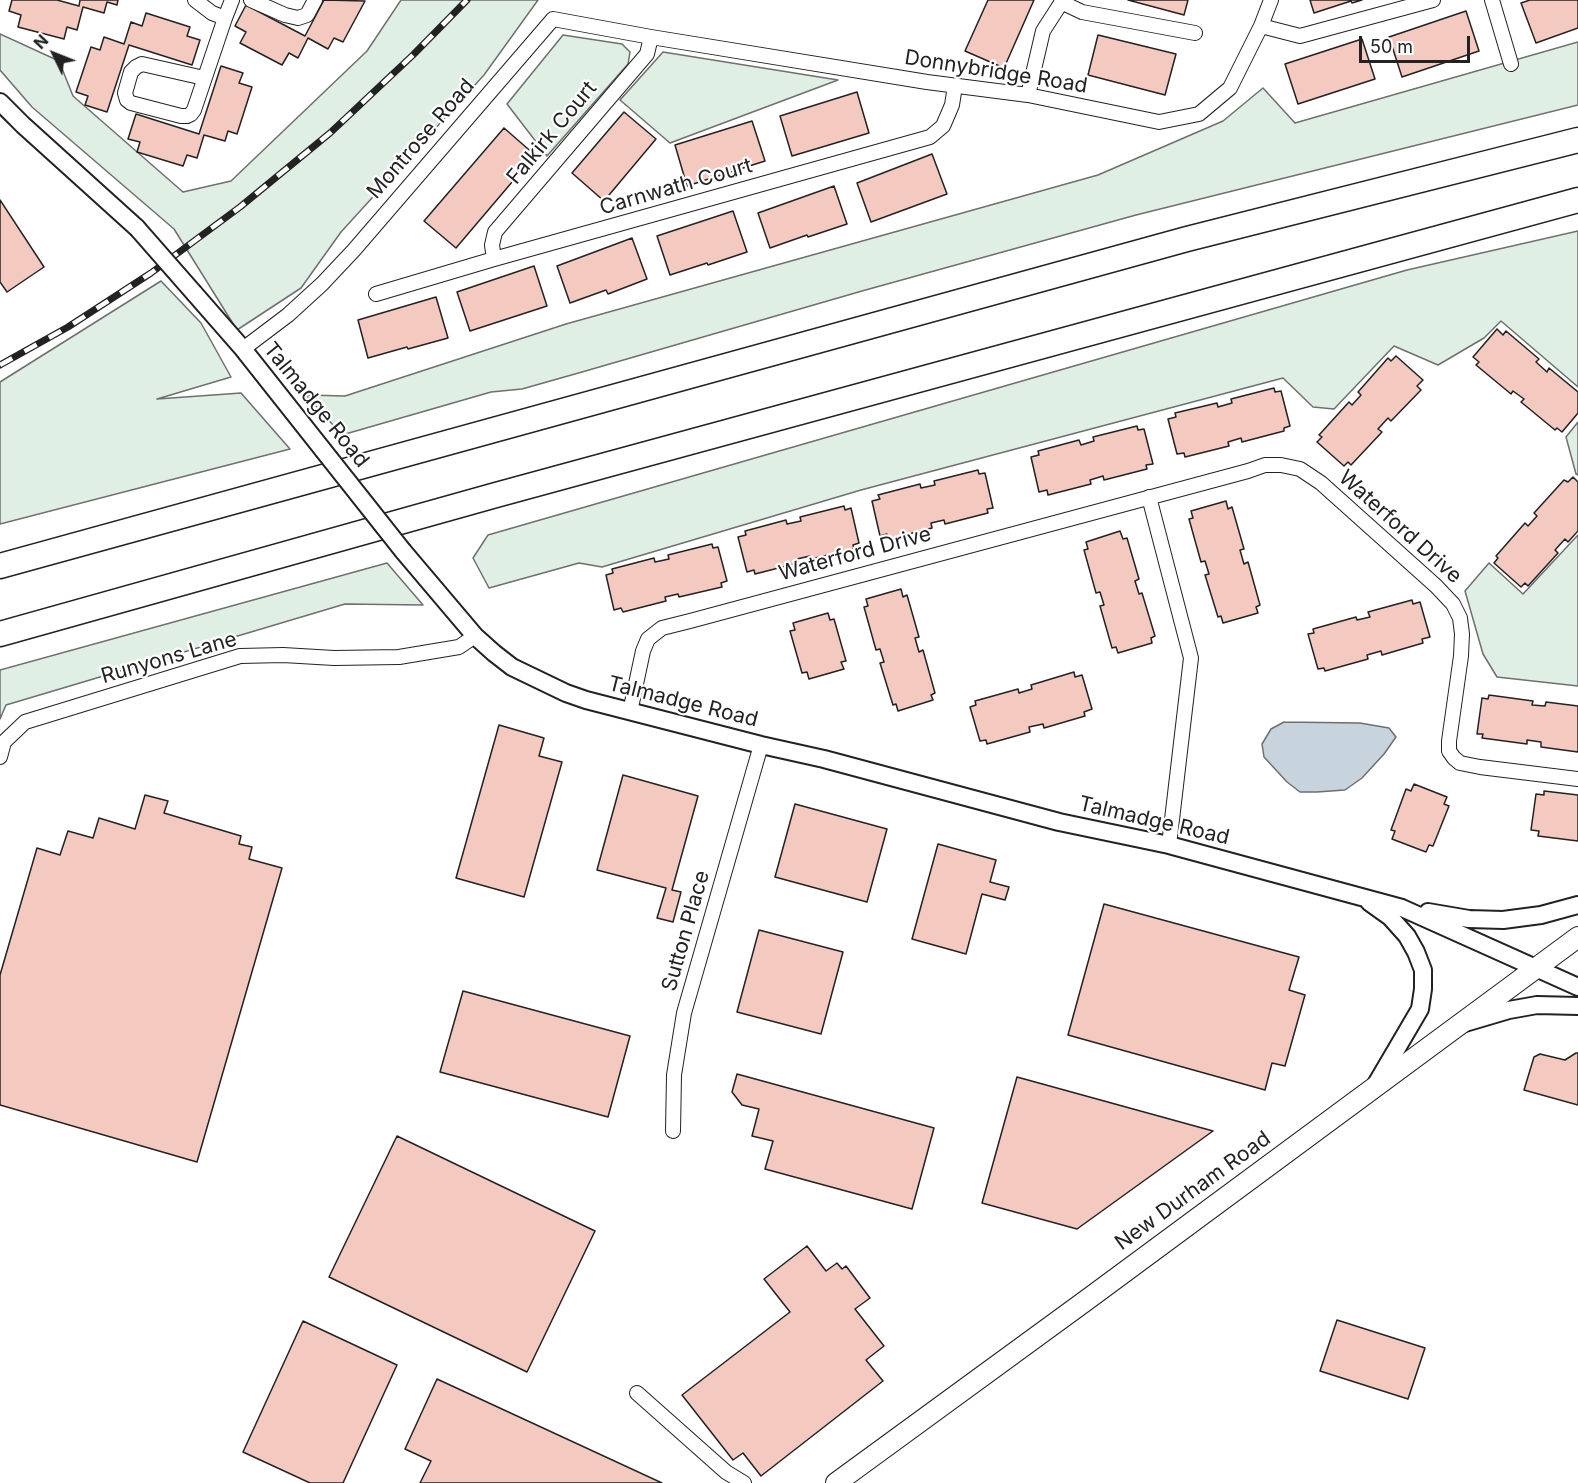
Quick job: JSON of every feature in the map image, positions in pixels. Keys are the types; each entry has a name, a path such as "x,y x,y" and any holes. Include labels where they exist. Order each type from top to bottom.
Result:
{"highway":[{"path":"0,566 1187,239 1578,140"},
{"path":"0,634 484,498 1578,200"}],"main road":[{"name":"New Durham Road","path":"836,1483 1578,937"}],"street":[{"path":"195,0 212,13 225,18"},
{"path":"204,78 142,64 131,72 125,93 127,100 131,103 181,116 191,114 194,110 232,0"},
{"path":"251,0 285,15 298,18 307,15 315,0"},
{"name":"Donnybridge Road","path":"651,37 955,86 1028,95 1159,122 1199,114 1230,88 1261,26 1271,0"},
{"path":"1261,26 1300,36 1433,0"},
{"path":"1492,0 1511,64"},
{"path":"1028,95 1043,31 1062,1 1082,12 1195,33"},
{"name":"Montrose Road","path":"243,349 288,315 354,250 553,19 651,37"},
{"name":"Falkirk Court","path":"494,259 492,245 495,232 647,54 651,37"},
{"name":"Carnwath Court","path":"376,294 930,137 944,126 952,105 955,86"},
{"name":"Talmadge Road","path":"0,102 137,228 243,349 403,551 475,636 512,667 586,700 630,712 761,746 824,759 1059,822 1169,845 1402,908 1578,987"},
{"path":"0,114 23,125"},
{"name":"Waterford Drive","path":"630,712 643,651 648,639 662,628 1265,465 1281,465 1311,475 1436,585 1453,604 1460,618 1462,634 1449,741 1449,752 1454,759 1480,767 1578,779"},
{"path":"1149,497 1191,658 1169,845"},
{"name":"Runyons Lane","path":"0,757 4,742 25,722 240,656 399,657 459,647 475,636"},
{"name":"Sutton Place","path":"673,1131 674,1075 684,1013 761,746"},
{"path":"1361,897 1390,917 1407,936 1423,970 1420,1009 1374,1088"},
{"path":"1402,908 1468,919 1503,920 1541,915 1578,905"},
{"path":"1461,1024 1509,1010 1538,1005 1578,1006"},
{"path":"637,1393 726,1472 744,1483"}],"green space":[{"path":"401,0 538,0 484,75 341,232 301,288 237,330 174,229 32,107 0,70 0,34 59,61 73,96 183,192 231,181 367,51"},
{"path":"563,35 622,44 630,52 628,64 547,156 507,104"},
{"path":"1578,42 1578,105 1136,215 522,389 491,392 342,435 306,395 345,396 566,324 1098,175 1223,121 1263,88 1295,123"},
{"path":"663,52 838,80 670,143 620,100"},
{"path":"1578,231 1578,387 1501,321 1484,338 1438,365 1394,346 1334,409 1313,407 1283,378 861,490 602,567 579,563 489,588 473,558 488,535 1407,270"},
{"path":"161,281 201,323 231,377 157,399 241,393 290,449 0,524 0,382"},
{"path":"1578,422 1578,475 1566,437"},
{"path":"1578,535 1578,686 1497,677 1483,654 1465,591 1489,563 1523,594"},
{"path":"387,563 423,605 345,604 6,705 0,719 0,670"}],"shaded area":[{"path":"1284,722 1360,723 1389,728 1396,737 1362,778 1345,790 1300,792 1287,782 1264,757 1262,744 1271,729"}],"building":[{"path":"12,0 57,0 79,6 80,0 118,0 117,5 107,2 104,13 83,7 77,30 67,27 64,39 18,27 21,15 9,11"},
{"path":"324,0 365,1 343,42 334,38 328,49 308,38 298,58 289,53 282,65 240,43 246,32 235,26 246,5 305,36"},
{"path":"988,0 1034,0 1004,68 965,51"},
{"path":"1128,0 1188,0 1184,15"},
{"path":"1310,0 1362,0 1352,3 1351,1 1314,13"},
{"path":"1530,0 1578,0 1578,28 1536,43 1521,3"},
{"path":"1466,11 1479,51 1402,77 1389,37"},
{"path":"146,13 190,27 187,36 200,40 192,65 129,45 107,112 85,105 88,96 76,92 91,47 100,50 104,37 124,44 131,22 142,26"},
{"path":"1098,35 1176,54 1165,95 1088,75"},
{"path":"1362,39 1375,79 1298,104 1285,64"},
{"path":"221,66 243,73 239,83 252,87 237,134 228,131 225,141 204,135 197,158 187,155 183,166 137,152 140,142 128,139 136,114 199,134"},
{"path":"857,92 869,133 792,156 780,116"},
{"path":"624,112 656,139 604,201 572,173"},
{"path":"752,121 765,161 687,186 675,145"},
{"path":"504,128 535,155 456,248 424,221"},
{"path":"932,154 947,194 871,222 857,183"},
{"path":"834,186 847,224 770,248 758,213"},
{"path":"0,200 44,267 7,292 0,282"},
{"path":"733,211 747,252 670,275 657,236"},
{"path":"632,238 647,279 608,294 606,290 570,303 557,266"},
{"path":"534,266 547,306 470,331 457,292"},
{"path":"436,297 448,338 368,358 358,320"},
{"path":"1497,329 1503,335 1506,331 1539,359 1536,362 1547,372 1549,368 1578,392 1578,413 1562,432 1557,428 1555,430 1521,402 1524,399 1513,391 1511,394 1476,365 1479,362 1473,357"},
{"path":"1396,356 1423,380 1417,386 1421,390 1391,421 1388,418 1378,429 1382,432 1351,465 1348,462 1344,466 1317,442 1322,437 1319,435 1349,402 1352,405 1361,395 1358,392 1388,358 1391,361"},
{"path":"1274,388 1275,392 1281,391 1290,426 1284,428 1284,431 1242,442 1241,438 1228,442 1229,446 1185,457 1184,453 1177,454 1168,419 1176,417 1175,413 1217,403 1218,407 1232,403 1231,399"},
{"path":"1137,426 1138,430 1144,429 1153,464 1146,465 1147,469 1104,480 1103,476 1090,480 1091,484 1048,495 1047,490 1039,492 1031,457 1039,455 1038,451 1079,440 1081,445 1094,441 1093,437"},
{"path":"978,470 979,474 985,473 993,508 987,509 988,513 945,524 944,520 931,523 932,528 889,539 887,534 880,536 872,501 880,499 878,495 920,484 921,488 935,485 934,481"},
{"path":"1573,477 1578,482 1578,531 1568,542 1565,539 1555,550 1558,553 1528,586 1525,583 1521,587 1494,563 1498,558 1496,556 1525,523 1528,526 1537,516 1534,513 1564,480 1568,482"},
{"path":"1226,501 1228,509 1232,507 1244,549 1240,550 1244,564 1248,562 1260,605 1256,607 1258,613 1223,623 1221,616 1218,617 1205,575 1209,574 1205,561 1201,562 1189,519 1193,518 1191,511"},
{"path":"844,506 845,510 851,508 859,543 853,545 854,549 811,559 810,556 797,559 798,563 755,574 754,570 747,572 738,537 746,535 745,531 786,520 787,524 801,521 800,517"},
{"path":"1120,531 1123,539 1127,538 1139,579 1135,581 1139,594 1142,593 1155,636 1151,638 1152,643 1118,653 1116,647 1112,648 1100,606 1104,605 1100,592 1096,593 1084,550 1088,549 1086,542"},
{"path":"712,544 713,548 718,547 727,581 721,583 722,587 679,597 678,594 665,597 666,601 623,612 621,608 614,610 606,575 613,573 612,569 654,558 655,562 669,559 668,555"},
{"path":"901,589 903,597 907,595 919,637 915,638 919,652 923,650 935,693 931,695 933,700 898,711 896,704 893,705 880,663 884,662 880,649 876,650 864,607 868,606 866,599"},
{"path":"1412,600 1413,604 1420,602 1430,637 1422,639 1423,643 1382,655 1381,651 1367,655 1368,659 1325,671 1324,668 1318,669 1308,634 1314,633 1313,629 1356,617 1357,620 1370,617 1368,612"},
{"path":"828,613 830,620 834,619 846,661 841,662 844,669 809,679 807,672 802,673 790,631 795,630 793,623"},
{"path":"1074,672 1075,677 1082,675 1092,709 1084,712 1085,716 1044,728 1043,724 1029,727 1030,732 987,744 986,740 980,741 970,707 976,705 975,701 1018,689 1019,693 1032,689 1031,685"},
{"path":"1489,695 1533,701 1532,705 1545,706 1546,702 1578,706 1578,752 1541,747 1541,742 1527,740 1527,744 1482,738 1483,734 1477,734 1482,698 1488,699"},
{"path":"499,725 544,738 539,756 562,762 524,897 456,878"},
{"path":"623,775 698,796 672,890 681,892 673,922 657,918 666,888 597,870"},
{"path":"1414,784 1447,797 1444,804 1449,806 1433,846 1429,845 1426,852 1392,839 1395,831 1391,830 1406,789 1411,791"},
{"path":"1544,791 1578,795 1578,841 1538,836 1539,831 1531,830 1536,794 1544,795"},
{"path":"145,795 168,801 164,813 241,836 239,844 252,847 249,859 282,868 197,1162 0,1105 0,975 37,848 60,855 68,831 93,838 99,818 135,829"},
{"path":"795,804 887,829 867,902 775,877"},
{"path":"938,844 996,860 990,882 1009,887 1005,900 982,894 966,954 912,939"},
{"path":"1104,904 1299,957 1289,990 1305,995 1285,1066 1272,1063 1265,1090 1068,1035"},
{"path":"759,930 843,952 821,1034 737,1012"},
{"path":"463,991 630,1036 608,1117 440,1072"},
{"path":"1578,1053 1578,1105 1524,1090 1534,1057 1540,1054 1565,1060"},
{"path":"737,1074 934,1128 912,1209 765,1169 773,1141 752,1136 759,1109 742,1105 732,1092"},
{"path":"1017,1077 1213,1131 1077,1229 982,1203"},
{"path":"397,1136 595,1231 527,1372 329,1277"},
{"path":"807,1246 826,1271 837,1263 842,1269 846,1266 870,1298 855,1309 884,1346 866,1360 883,1381 761,1476 743,1453 733,1460 682,1395 790,1312 764,1279"},
{"path":"1337,1320 1425,1348 1408,1399 1320,1371"},
{"path":"303,1321 397,1365 343,1483 310,1483 243,1452"},
{"path":"437,1379 662,1483 420,1483 431,1461 405,1449"}],"railway":[{"path":"0,365 68,327 151,273 240,207 330,133 413,55 467,0"}]}
